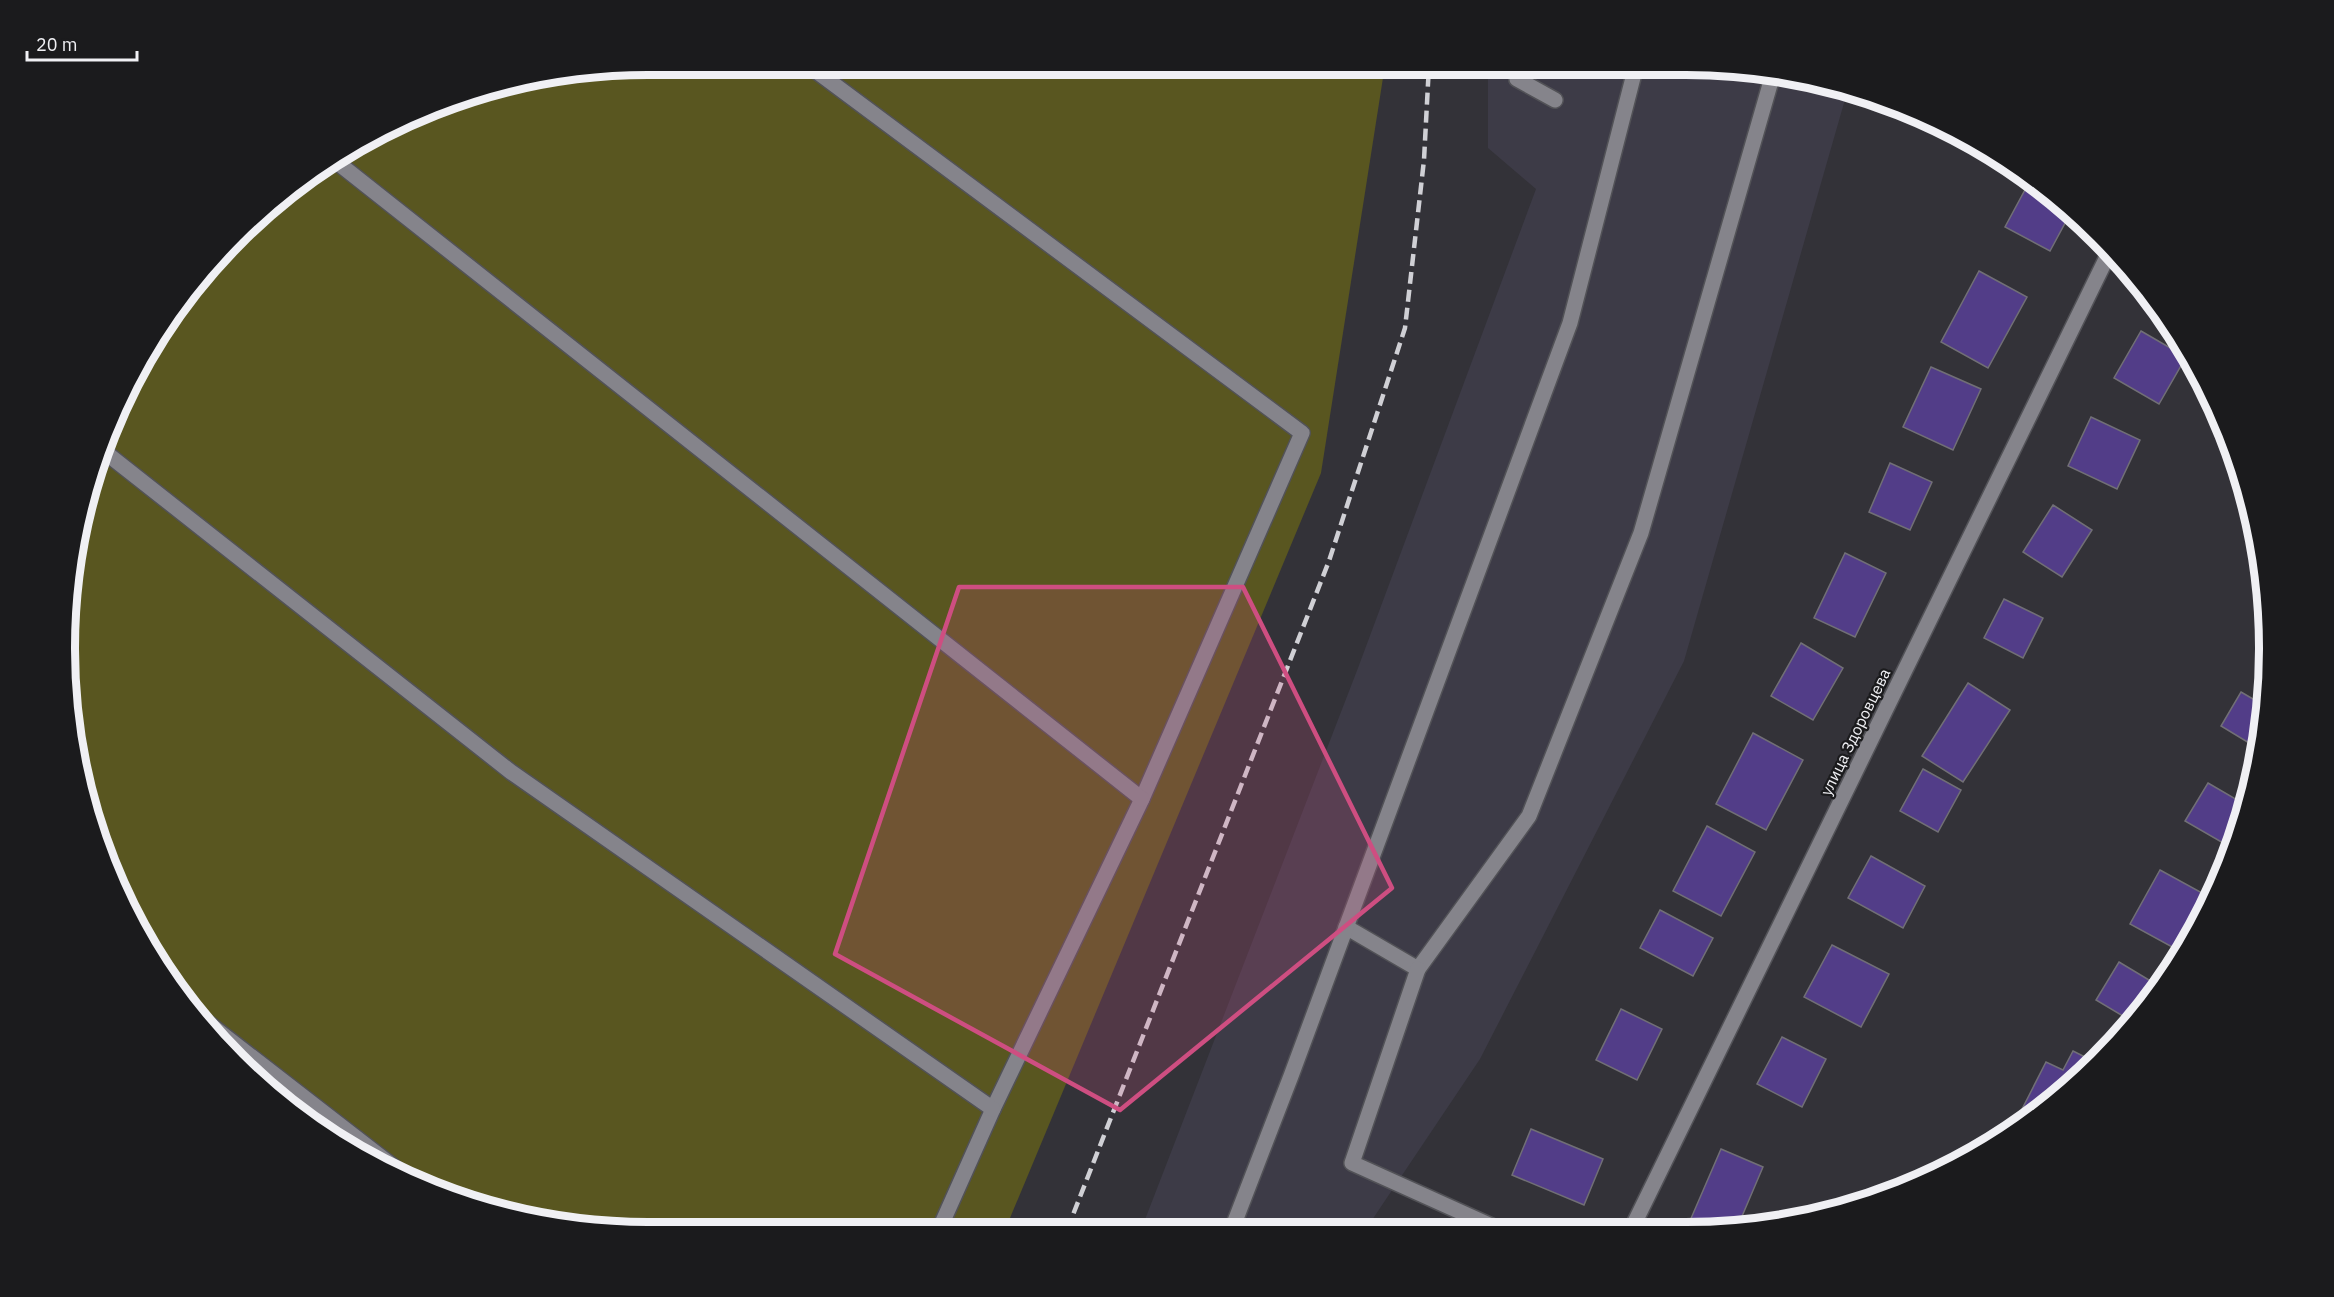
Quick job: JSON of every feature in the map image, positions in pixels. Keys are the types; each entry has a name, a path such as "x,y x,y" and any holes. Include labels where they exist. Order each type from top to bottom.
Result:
{"street":[{"path":"821,75 1302,433 1142,799 993,1109 943,1222"},
{"path":"1517,75 1516,79 1555,100"},
{"path":"1235,1222 1570,323 1634,75"},
{"path":"1483,1222 1352,1163 1418,969 1529,816 1641,532 1771,82"},
{"path":"341,165 1142,799"},
{"name":"улица Здоровцева","path":"1635,1222 2106,259"},
{"path":"109,455 512,772 993,1109"},
{"path":"1346,927 1418,969"},
{"path":"228,1038 377,1153"}],"highlighted area":[{"path":"959,587 1243,587 1392,888 1120,1110 835,954"}],"shaded area":[{"path":"1383,75 1321,473 1008,1222 611,1221 537,1211 464,1192 429,1178 362,1145 299,1103 270,1080 217,1027 172,967 152,935 134,902 105,833 86,760 80,723 76,686 76,611 86,537 95,500 105,464 134,395 172,330 194,299 217,270 270,217 330,172 362,152 395,134 464,105 537,86 611,76"},
{"path":"1488,75 1723,76 1797,86 1845,98 1684,661 1480,1059 1371,1222 1144,1222 1358,668 1536,189 1488,148"}],"building":[{"path":"2026,188 2067,220 2050,251 2005,227"},
{"path":"1979,271 2027,297 1988,368 1941,342"},
{"path":"2141,331 2175,351 2183,363 2159,404 2114,378"},
{"path":"1931,367 1981,389 1953,450 1903,427"},
{"path":"2091,417 2140,440 2117,489 2068,466"},
{"path":"1890,463 1932,482 1910,530 1869,512"},
{"path":"2053,505 2092,530 2062,577 2023,552"},
{"path":"1845,553 1886,573 1855,637 1814,618"},
{"path":"2004,599 2043,618 2023,658 1984,638"},
{"path":"1801,643 1843,668 1813,720 1771,696"},
{"path":"1968,683 2010,710 1963,782 1922,756"},
{"path":"2241,692 2256,701 2251,744 2221,726"},
{"path":"1753,733 1803,760 1766,830 1716,804"},
{"path":"1923,769 1961,790 1938,832 1900,811"},
{"path":"2208,783 2238,800 2225,844 2185,821"},
{"path":"1707,826 1755,852 1721,916 1673,891"},
{"path":"1871,856 1925,886 1903,928 1848,898"},
{"path":"2160,870 2204,894 2174,948 2130,924"},
{"path":"1660,910 1713,938 1693,976 1640,948"},
{"path":"1832,945 1889,974 1861,1027 1804,997"},
{"path":"2119,962 2152,982 2125,1017 2096,1000"},
{"path":"1621,1009 1662,1029 1637,1080 1596,1060"},
{"path":"1782,1037 1826,1059 1802,1107 1757,1084"},
{"path":"2073,1051 2087,1058 2064,1080 2020,1114 2046,1062 2063,1070"},
{"path":"1531,1129 1603,1159 1584,1205 1512,1175"},
{"path":"1721,1149 1763,1167 1741,1219 1689,1222"}],"railway":[{"path":"1070,1222 1329,561 1405,328 1424,160 1428,75"}]}
